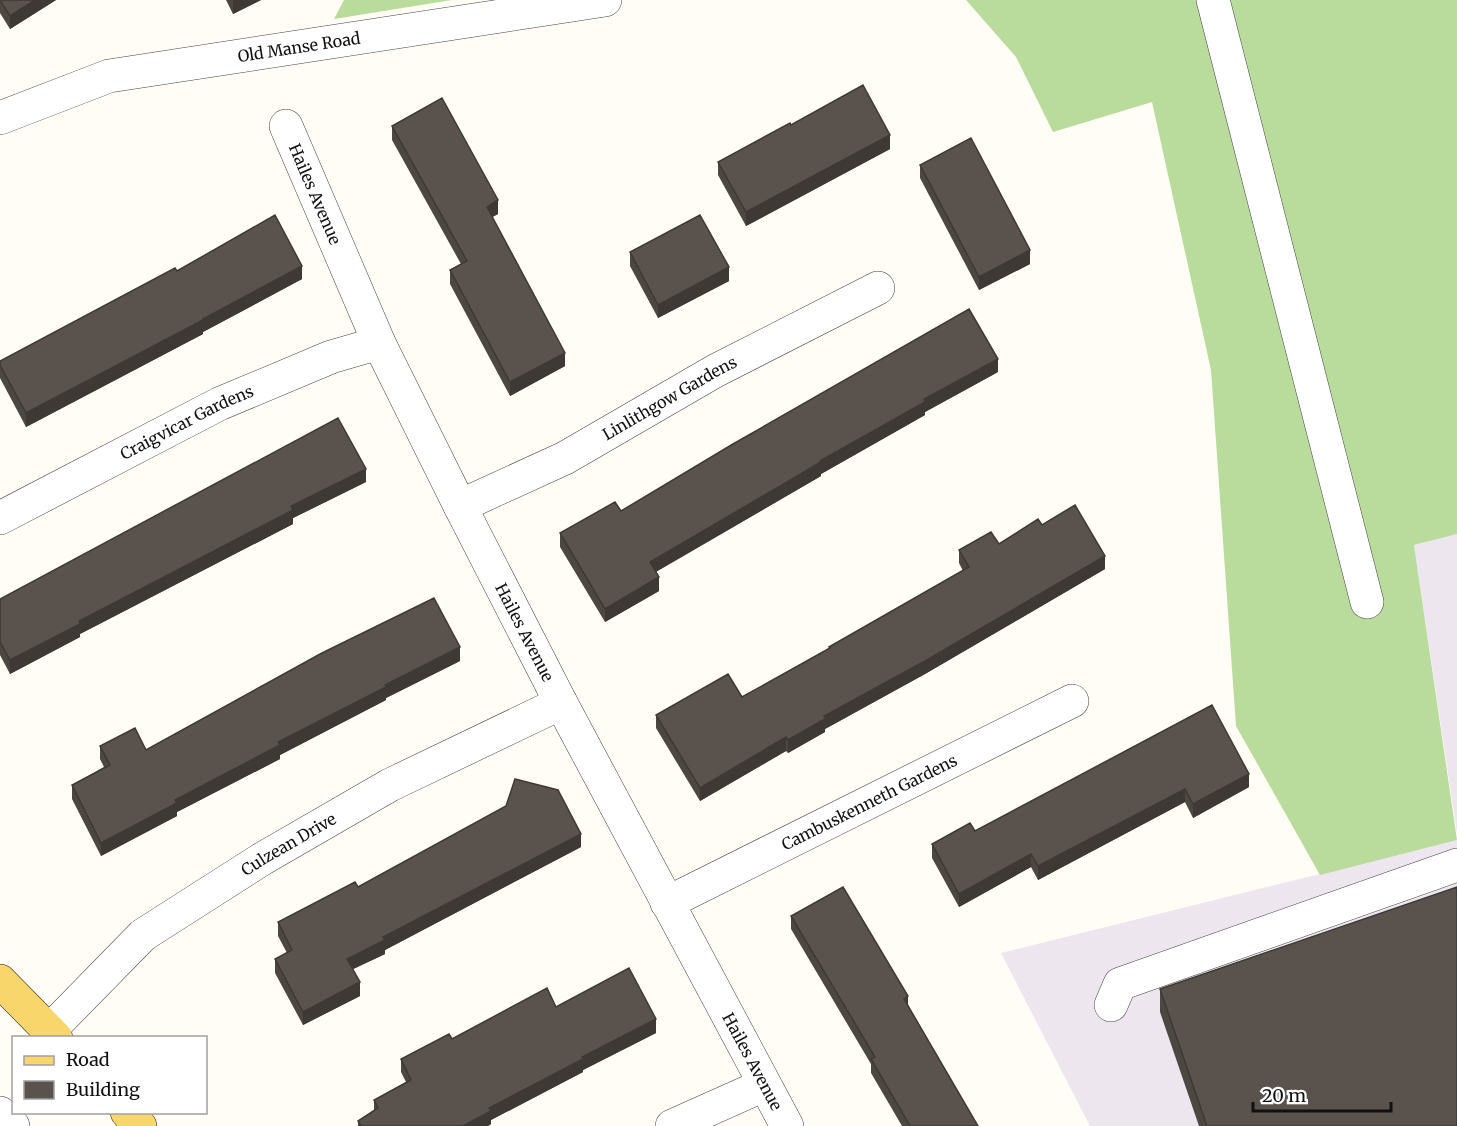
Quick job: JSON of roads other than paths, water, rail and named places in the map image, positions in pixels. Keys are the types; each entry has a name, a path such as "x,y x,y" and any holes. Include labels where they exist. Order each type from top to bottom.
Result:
{"main road":[{"path":"0,981 52,1034"},
{"path":"128,1114 140,1126"}],"street":[{"name":"Old Manse Road","path":"0,117 109,76 605,0"},
{"path":"1213,0 1367,602"},
{"name":"Hailes Avenue","path":"286,126 379,343 460,506 561,704 787,1126"},
{"name":"Linlithgow Gardens","path":"460,506 565,458 715,372 878,288"},
{"name":"Craigvicar Gardens","path":"0,518 219,404 331,357 379,343"},
{"name":"Cambuskenneth Gardens","path":"667,903 1072,701"},
{"name":"Culzean Drive","path":"52,1034 143,935 262,859 390,785 561,704"},
{"path":"1111,1005 1120,984 1457,865"},
{"path":"672,1126 764,1085"},
{"path":"0,1113 13,1126"}]}
